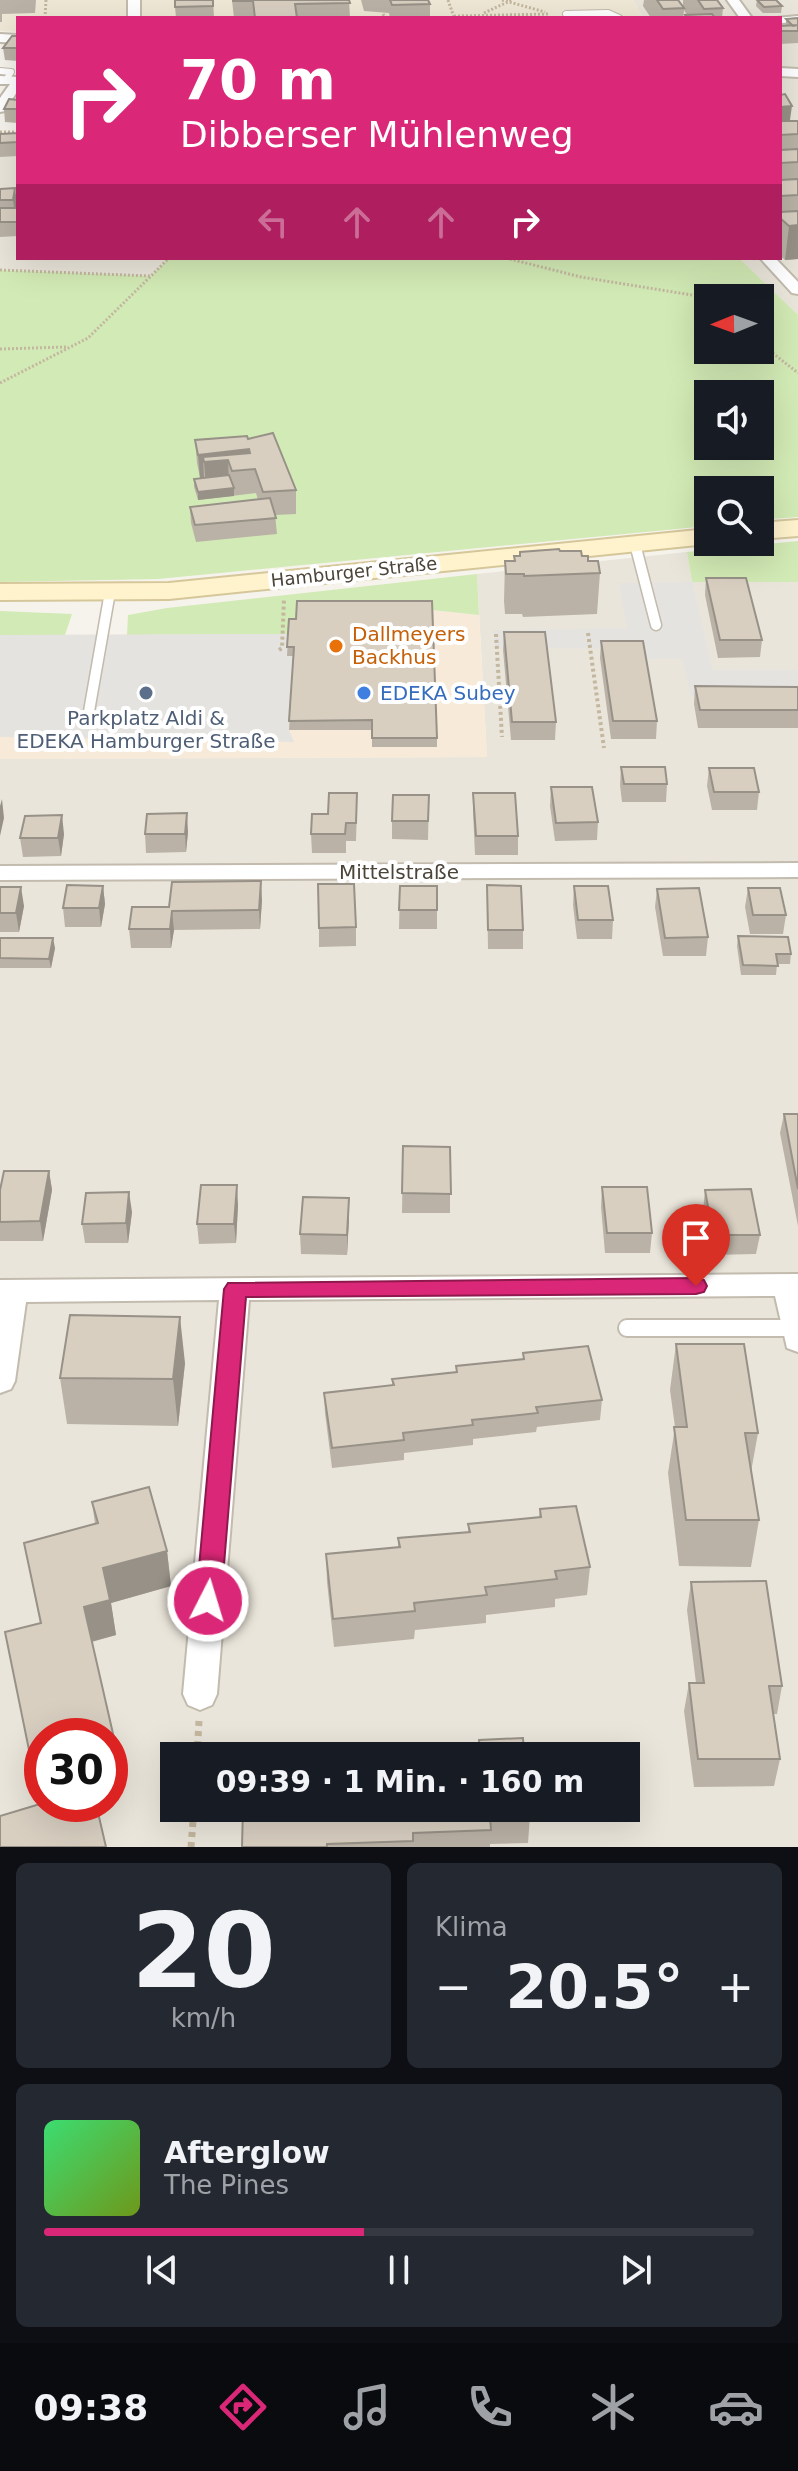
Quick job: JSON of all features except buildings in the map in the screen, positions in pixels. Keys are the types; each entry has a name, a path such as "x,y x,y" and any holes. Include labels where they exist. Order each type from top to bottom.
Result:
{"main road":[{"path":"774,530 798,528"},
{"name":"Hamburger Straße","path":"0,592 169,591 694,538"}],"street":[{"path":"0,108 16,84"},
{"path":"769,260 797,290"},
{"name":"Mittelstraße","path":"0,873 798,870"},
{"path":"0,1381 7,1291 793,1285 797,1334"},
{"path":"200,1694 235,1289"}],"lane":[{"path":"567,16 604,13 613,16"},
{"path":"635,544 656,625"},
{"path":"88,717 110,592"},
{"path":"627,1328 797,1334"}],"path":[{"path":"466,16 555,14 502,0"},
{"path":"478,15 512,0"},
{"path":"0,383 88,338 167,260"},
{"path":"514,260 581,277 694,295"},
{"path":"0,270 151,276"},
{"path":"774,294 797,290"},
{"path":"0,349 71,347"},
{"path":"774,354 798,373"},
{"path":"279,650 282,648 283,634 284,588 281,579"},
{"path":"588,633 604,748"},
{"path":"496,634 502,737"},
{"path":"191,1847 193,1822"}],"shaded area":[{"path":"0,0 633,0 642,16 16,16 16,32 0,31"},
{"path":"633,0 798,0 798,315 774,292 774,284 766,284 741,260 782,260 782,16 642,16"},
{"path":"16,139 16,260 167,260 151,276 0,270 0,140"},
{"path":"687,552 692,582 798,582 798,1847 0,1847 0,759 487,757 477,574"},
{"path":"692,582 713,670 798,670 798,695 691,696 682,659 643,659 641,649 495,648 493,630 627,628 619,583"},
{"path":"432,610 479,615 487,757 0,759 0,635 288,634"},
{"name":"Parkplatz Aldi & EDEKA Hamburger Straße","path":"289,634 294,656 289,730 294,742 0,737 0,635"}],"green space":[{"path":"167,260 741,260 766,284 694,284 694,364 774,364 774,292 798,315 798,517 774,519 774,476 694,476 694,527 158,579 0,582 0,270 151,276"},
{"path":"798,541 798,582 692,582 687,552 694,551 694,556 774,556 774,543"},
{"path":"477,574 479,615 432,610 296,628 289,634 127,635 128,615 167,608"},
{"path":"0,611 72,614 65,635 0,635"}],"place":[{"name":"Dallmeyers Backhus","path":"336,646"},
{"name":"Parkplatz Aldi & EDEKA Hamburger Straße","path":"146,693"},
{"name":"EDEKA Subey","path":"364,693"}],"route":[{"path":"208,1601 235,1289 696,1286"}]}
